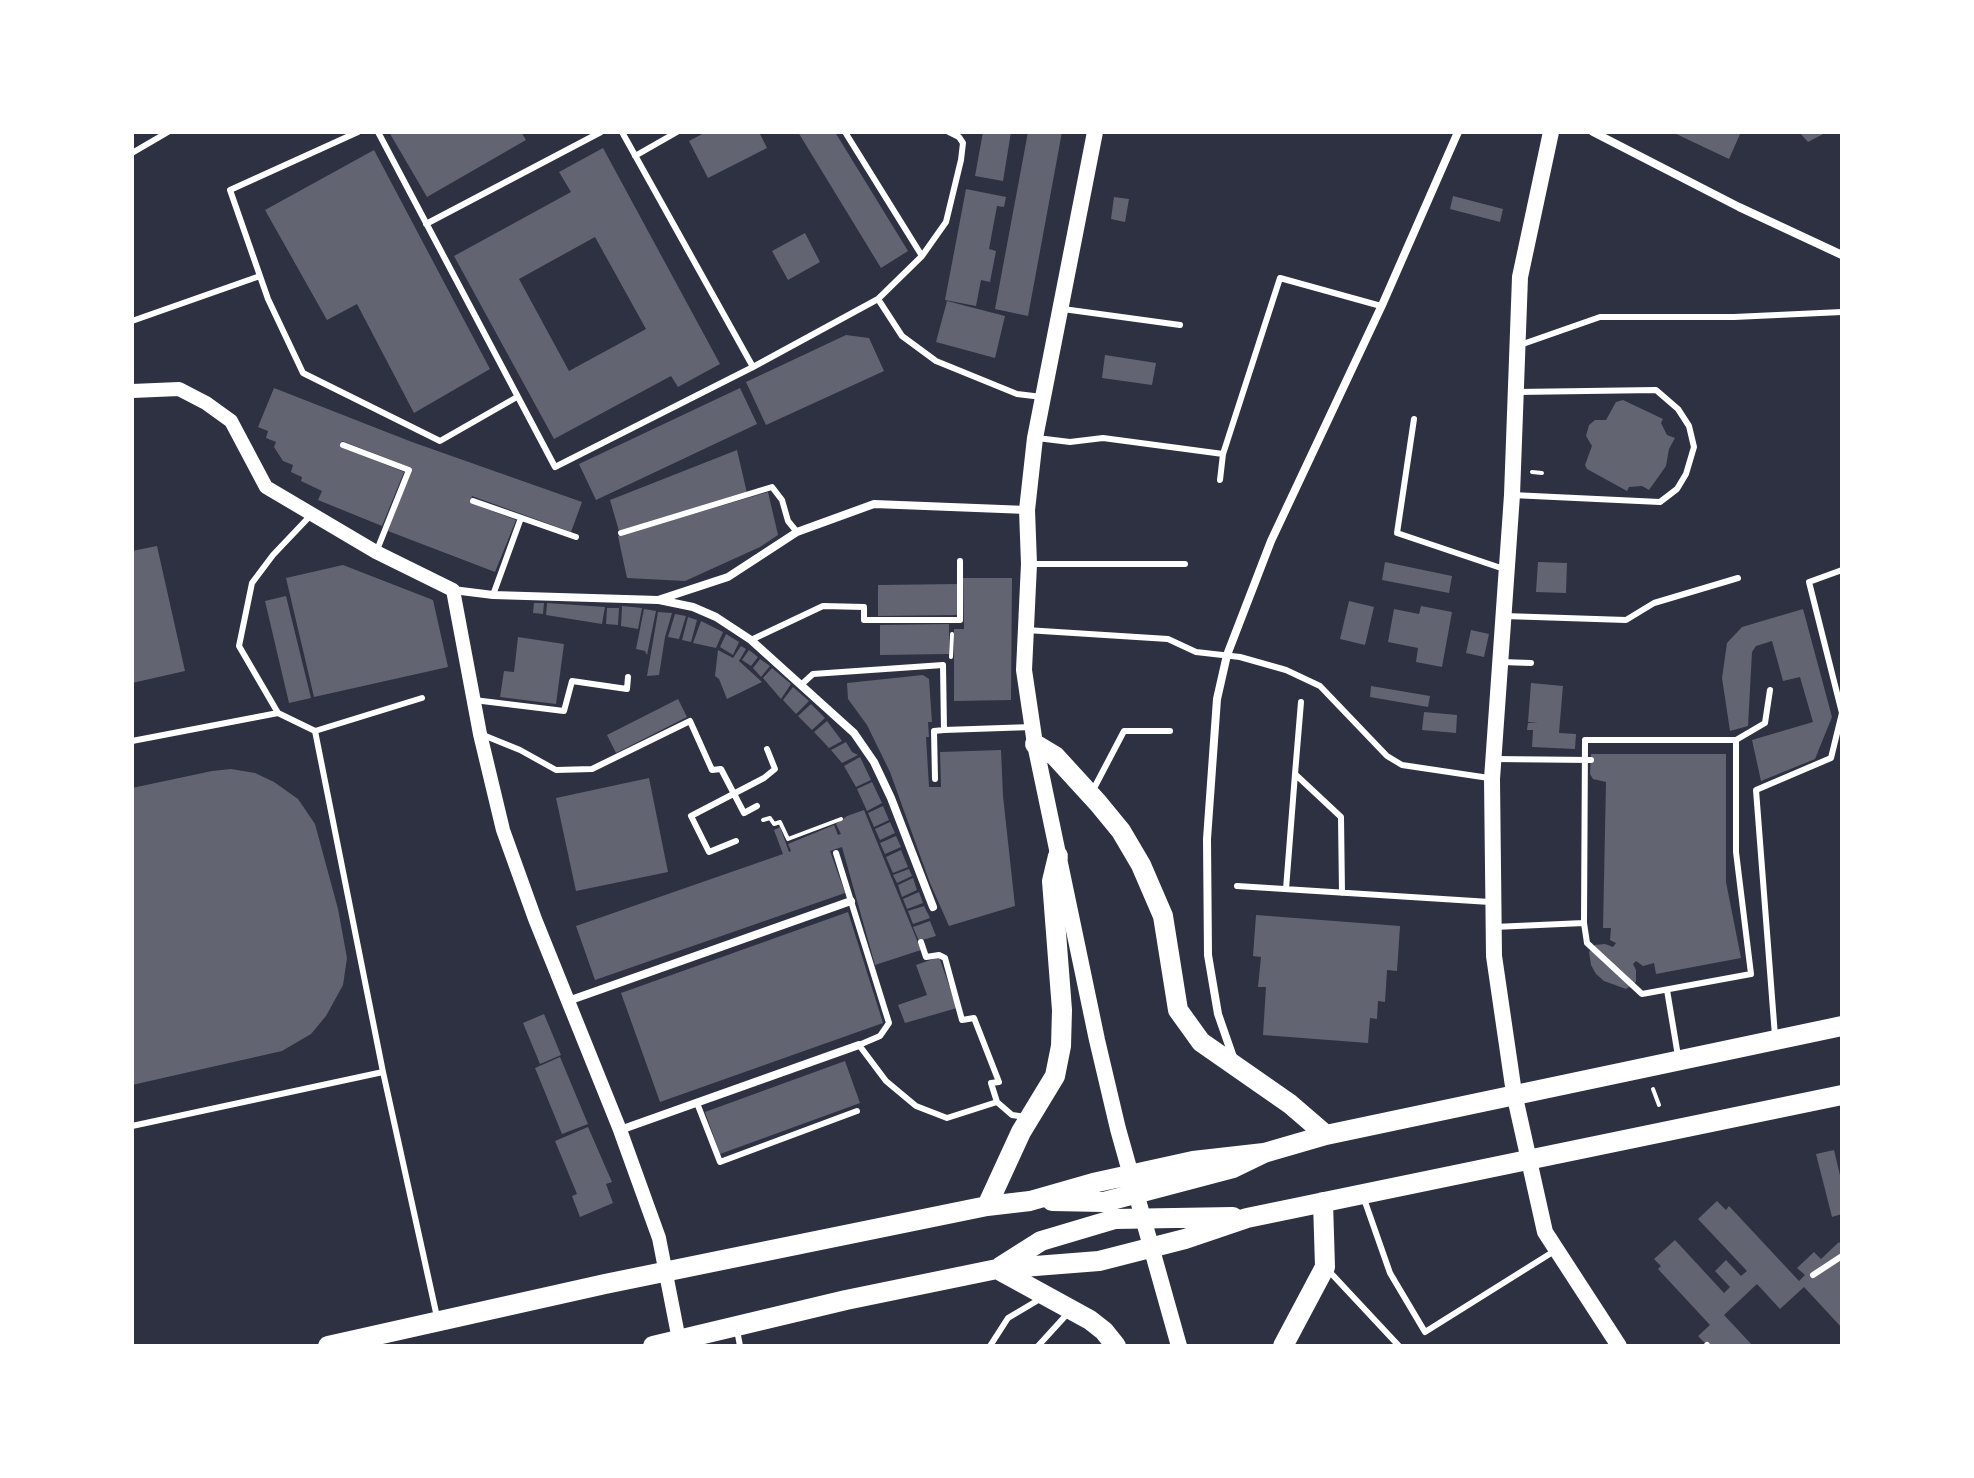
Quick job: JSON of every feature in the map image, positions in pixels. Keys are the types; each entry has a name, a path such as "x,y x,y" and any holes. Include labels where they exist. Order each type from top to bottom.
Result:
{"main road":[{"path":"1095,132 1035,438 1027,510 1029,564 1024,670 1058,856 1118,1129 1179,1346"},
{"path":"1551,132 1520,277 1508,570 1492,779 1494,956 1514,1093 1545,1232 1619,1346"},
{"path":"1034,736 1121,831 1153,888 1167,937 1178,1010 1201,1042 1290,1104 1326,1135"},
{"path":"987,1206 1021,1132 1055,1076 1061,1046 1062,1010 1052,881 1058,856"},
{"path":"328,1346 987,1206 1030,1201 1093,1183 1193,1161 1264,1153 1326,1135 1514,1093 1842,1026"},
{"path":"653,1346 679,1340 738,1336 997,1269 1099,1261 1185,1239 1247,1218 1842,1095"},
{"path":"1283,1346 1325,1267 1323,1202"},
{"path":"997,1269 1041,1241 1115,1219 1247,1218"},
{"path":"997,1269 1071,1309 1104,1331 1116,1346"}],"street":[{"path":"1237,1068 1218,1014 1208,955 1207,839 1217,699 1227,655 1271,541 1458,132"},
{"path":"1593,132 1739,207 1842,255"},
{"path":"132,391 179,389 206,403 231,421 266,487 376,552 453,590 493,595 658,600 693,607 716,617 751,640 854,733 874,762 891,798 933,907"},
{"path":"658,600 728,577 797,532 874,504 1027,510"},
{"path":"453,590 480,734 503,830 659,1238 679,1340"},
{"path":"568,1001 851,901"},
{"path":"620,1130 859,1045"}],"lane":[{"path":"132,153 168,132"},
{"path":"358,132 230,190 268,299 303,373 440,441 517,397"},
{"path":"378,132 555,467 753,367 878,299 922,256 946,222 963,143 949,132"},
{"path":"426,224 601,132"},
{"path":"622,132 753,367"},
{"path":"635,156 677,132"},
{"path":"845,132 922,256"},
{"path":"132,321 260,276"},
{"path":"1220,480 1223,454 1280,278 1381,306"},
{"path":"878,299 902,336 936,361 1017,394 1042,397"},
{"path":"1060,308 1180,325"},
{"path":"1517,346 1600,317 1734,317 1842,312"},
{"path":"1512,495 1660,502 1677,489 1686,474 1694,447 1689,426 1678,409 1656,390 1517,392"},
{"path":"1414,419 1397,533 1508,570"},
{"path":"1035,438 1070,442 1103,438 1223,454"},
{"path":"343,445 409,470 376,552"},
{"path":"621,533 772,487 782,500 788,521 797,532"},
{"path":"473,501 576,537"},
{"path":"311,515 273,555 252,583 239,646 278,713 315,731 422,698"},
{"path":"493,595 521,518"},
{"path":"751,640 823,606 864,607 864,620 960,620 960,561"},
{"path":"1029,564 1185,564"},
{"path":"1775,1040 1756,790 1831,758 1842,713 1809,582 1842,570"},
{"path":"1504,616 1626,620 1654,603 1738,578"},
{"path":"1024,629 1168,639 1196,652 1227,655 1286,670 1320,686 1387,756 1402,765 1492,779"},
{"path":"1501,662 1531,663"},
{"path":"802,684 813,674 943,665 944,730"},
{"path":"474,700 564,711 572,681 627,689 628,677"},
{"path":"1736,740 1736,852 1751,974 1642,994 1587,943 1584,923 1588,760 1585,740 1736,740 1765,723 1770,690"},
{"path":"1286,889 1301,702"},
{"path":"132,741 278,713"},
{"path":"480,734 520,750 556,770 592,769 690,721 712,770 721,769 744,813 757,806"},
{"path":"315,731 383,1072 439,1323"},
{"path":"935,779 934,731 1034,736"},
{"path":"1091,795 1124,731 1170,731"},
{"path":"736,841 709,852 691,816 764,778 775,769 767,749"},
{"path":"1494,759 1588,760"},
{"path":"1295,774 1341,817 1342,893"},
{"path":"836,853 889,1023 880,1036 859,1045 886,1081 916,1106 947,1118 997,1102"},
{"path":"1237,886 1494,902"},
{"path":"1494,927 1584,923"},
{"path":"921,942 926,957 939,955 945,958 962,1020 974,1018 981,1043 999,1082 991,1083 997,1102 1012,1115 1031,1118"},
{"path":"1667,990 1678,1060"},
{"path":"132,1126 383,1072"},
{"path":"697,1103 720,1162 857,1111"},
{"path":"1362,1194 1390,1273 1425,1332 1556,1250"},
{"path":"1813,1275 1842,1256"},
{"path":"1325,1267 1399,1346"},
{"path":"990,1346 1008,1318 1047,1295"},
{"path":"1038,1346 1071,1309"}],"path":[{"path":"1532,472 1542,473"},
{"path":"943,665 952,656 952,620"},
{"path":"757,806 763,821 770,818 774,824 780,822 788,839 841,819"},
{"path":"1653,1089 1659,1105"}],"building":[{"path":"389,132 521,132 526,140 427,197"},
{"path":"706,132 759,132 767,148 708,178 689,141"},
{"path":"798,132 835,132 908,251 881,268"},
{"path":"983,132 1011,132 1003,181 975,176"},
{"path":"1028,132 1062,132 1028,316 995,309"},
{"path":"1672,132 1741,132 1729,159"},
{"path":"1799,132 1827,132 1808,142"},
{"path":"603,148 720,364 678,387 671,376 554,439 454,256 571,192 559,172","holes":["595,237 646,329 569,371 519,279"]},
{"path":"374,150 490,369 414,413 357,304 327,320 265,210"},
{"path":"966,189 1006,197 1004,207 997,206 989,249 996,251 990,282 981,280 976,306 945,300"},
{"path":"1453,196 1503,209 1500,222 1450,209"},
{"path":"1114,197 1129,199 1125,222 1111,219"},
{"path":"805,233 820,262 788,280 772,251"},
{"path":"947,301 1005,316 995,358 936,342"},
{"path":"846,335 869,338 884,371 766,425 746,382"},
{"path":"1105,355 1156,363 1152,385 1102,378"},
{"path":"274,388 412,442 582,502 571,532 472,496 471,503 516,520 495,572 388,531 412,468 342,441 340,446 404,472 382,526 318,500 322,491 301,481 302,477 291,472 293,465 283,461 274,447 276,442 266,438 268,431 258,427"},
{"path":"740,388 757,424 596,500 579,464"},
{"path":"1623,400 1663,419 1661,423 1667,435 1675,438 1666,466 1649,490 1642,486 1629,487 1627,491 1585,465 1592,446 1586,436 1589,425 1595,420 1606,420 1616,402"},
{"path":"737,450 747,493 619,531 610,500"},
{"path":"768,492 778,535 760,547 685,581 627,578 618,536"},
{"path":"157,546 185,671 132,683 132,551"},
{"path":"1385,562 1452,576 1449,593 1382,580"},
{"path":"1538,562 1567,563 1566,593 1536,592"},
{"path":"343,565 433,600 448,667 314,697 286,578"},
{"path":"963,578 1012,578 1011,700 954,701 954,629 964,629"},
{"path":"958,584 959,615 878,616 878,585"},
{"path":"286,596 311,698 289,703 265,601"},
{"path":"1349,601 1374,607 1365,645 1340,639"},
{"path":"534,603 544,603 543,614 533,613"},
{"path":"547,603 605,607 602,624 546,615"},
{"path":"622,606 642,608 638,629 621,626"},
{"path":"1421,606 1452,612 1442,667 1416,662 1418,648 1388,642 1394,609 1419,614"},
{"path":"607,608 619,608 618,625 606,624"},
{"path":"644,609 656,611 647,655 645,651 636,649"},
{"path":"1803,609 1832,717 1815,759 1761,781 1752,740 1813,722 1800,677 1783,681 1772,641 1756,646 1752,652 1748,726 1730,731 1722,678 1727,643 1742,627"},
{"path":"658,612 672,613 659,675 647,676"},
{"path":"675,614 686,616 679,639 668,637"},
{"path":"688,617 697,620 691,642 682,640"},
{"path":"701,621 723,632 716,648 693,643"},
{"path":"949,624 949,654 880,655 880,625"},
{"path":"1471,630 1489,634 1484,657 1466,653"},
{"path":"726,634 739,642 733,655 720,647"},
{"path":"518,637 564,644 556,704 500,697 504,671 514,672"},
{"path":"741,646 746,649 739,661 762,682 727,699 715,676 718,650 733,658"},
{"path":"749,650 758,657 751,666 742,660"},
{"path":"760,659 770,666 761,677 753,668"},
{"path":"772,668 791,684 781,699 763,678"},
{"path":"923,675 929,679 932,722 928,722 929,737 926,737 929,787 941,787 940,752 1001,750 1015,906 949,926 890,772 867,725 848,699 847,683"},
{"path":"1531,683 1563,686 1559,733 1576,734 1575,749 1532,747 1533,730 1527,730 1528,723 1538,723 1528,722"},
{"path":"1371,686 1430,696 1428,707 1370,697"},
{"path":"793,687 809,701 796,714 783,700"},
{"path":"678,699 687,717 616,753 607,735"},
{"path":"811,704 825,718 812,730 798,716"},
{"path":"1424,712 1457,715 1456,733 1422,730"},
{"path":"827,721 842,741 829,748 814,732"},
{"path":"846,742 858,755 842,763 831,750"},
{"path":"1591,754 1726,754 1726,882 1741,958 1656,974 1654,963 1643,966 1636,961 1633,964 1636,982 1626,989 1604,981 1596,974 1589,952 1595,945 1613,947 1616,943 1610,940 1611,928 1603,928 1606,782 1593,779 1590,774"},
{"path":"860,757 871,780 856,787 844,766"},
{"path":"231,769 255,773 274,782 298,799 315,824 338,909 347,958 343,985 326,1016 311,1034 282,1051 132,1085 132,788"},
{"path":"649,778 668,872 576,891 556,798"},
{"path":"872,782 882,803 867,811 857,789"},
{"path":"883,806 889,820 874,827 868,813"},
{"path":"864,810 921,950 875,965 842,847 830,851 845,893 595,980 576,926 783,854 774,830 780,827 789,852 788,844 834,825 838,835 841,834 836,824"},
{"path":"890,822 895,833 880,840 875,829"},
{"path":"896,836 901,847 885,854 880,843"},
{"path":"901,850 908,867 893,873 886,857"},
{"path":"909,869 912,876 897,883 893,875"},
{"path":"913,878 917,890 902,897 898,885"},
{"path":"919,892 923,903 907,909 903,899"},
{"path":"924,906 930,918 913,924 908,911"},
{"path":"848,912 883,1023 660,1102 621,993"},
{"path":"1256,915 1400,926 1397,971 1387,970 1385,1002 1378,1001 1377,1019 1370,1018 1368,1043 1263,1035 1266,987 1258,987 1261,957 1253,956"},
{"path":"930,921 936,936 919,941 913,927"},
{"path":"939,957 957,1008 905,1023 898,1005 927,995 916,965"},
{"path":"544,1014 561,1055 540,1064 523,1023"},
{"path":"560,1057 588,1124 562,1134 535,1068"},
{"path":"845,1061 860,1103 720,1154 705,1112"},
{"path":"588,1127 612,1182 606,1184 613,1203 580,1217 572,1196 577,1194 555,1141"},
{"path":"1834,1150 1842,1184 1842,1214 1832,1217 1816,1154"},
{"path":"1717,1201 1726,1210 1729,1206 1799,1281 1805,1275 1797,1268 1814,1252 1821,1259 1839,1242 1842,1246 1842,1328 1804,1287 1780,1309 1757,1284 1724,1315 1753,1346 1708,1346 1698,1336 1710,1325 1658,1269 1661,1266 1654,1259 1675,1240 1724,1293 1730,1287 1715,1271 1726,1260 1741,1276 1747,1271 1698,1219"}]}
